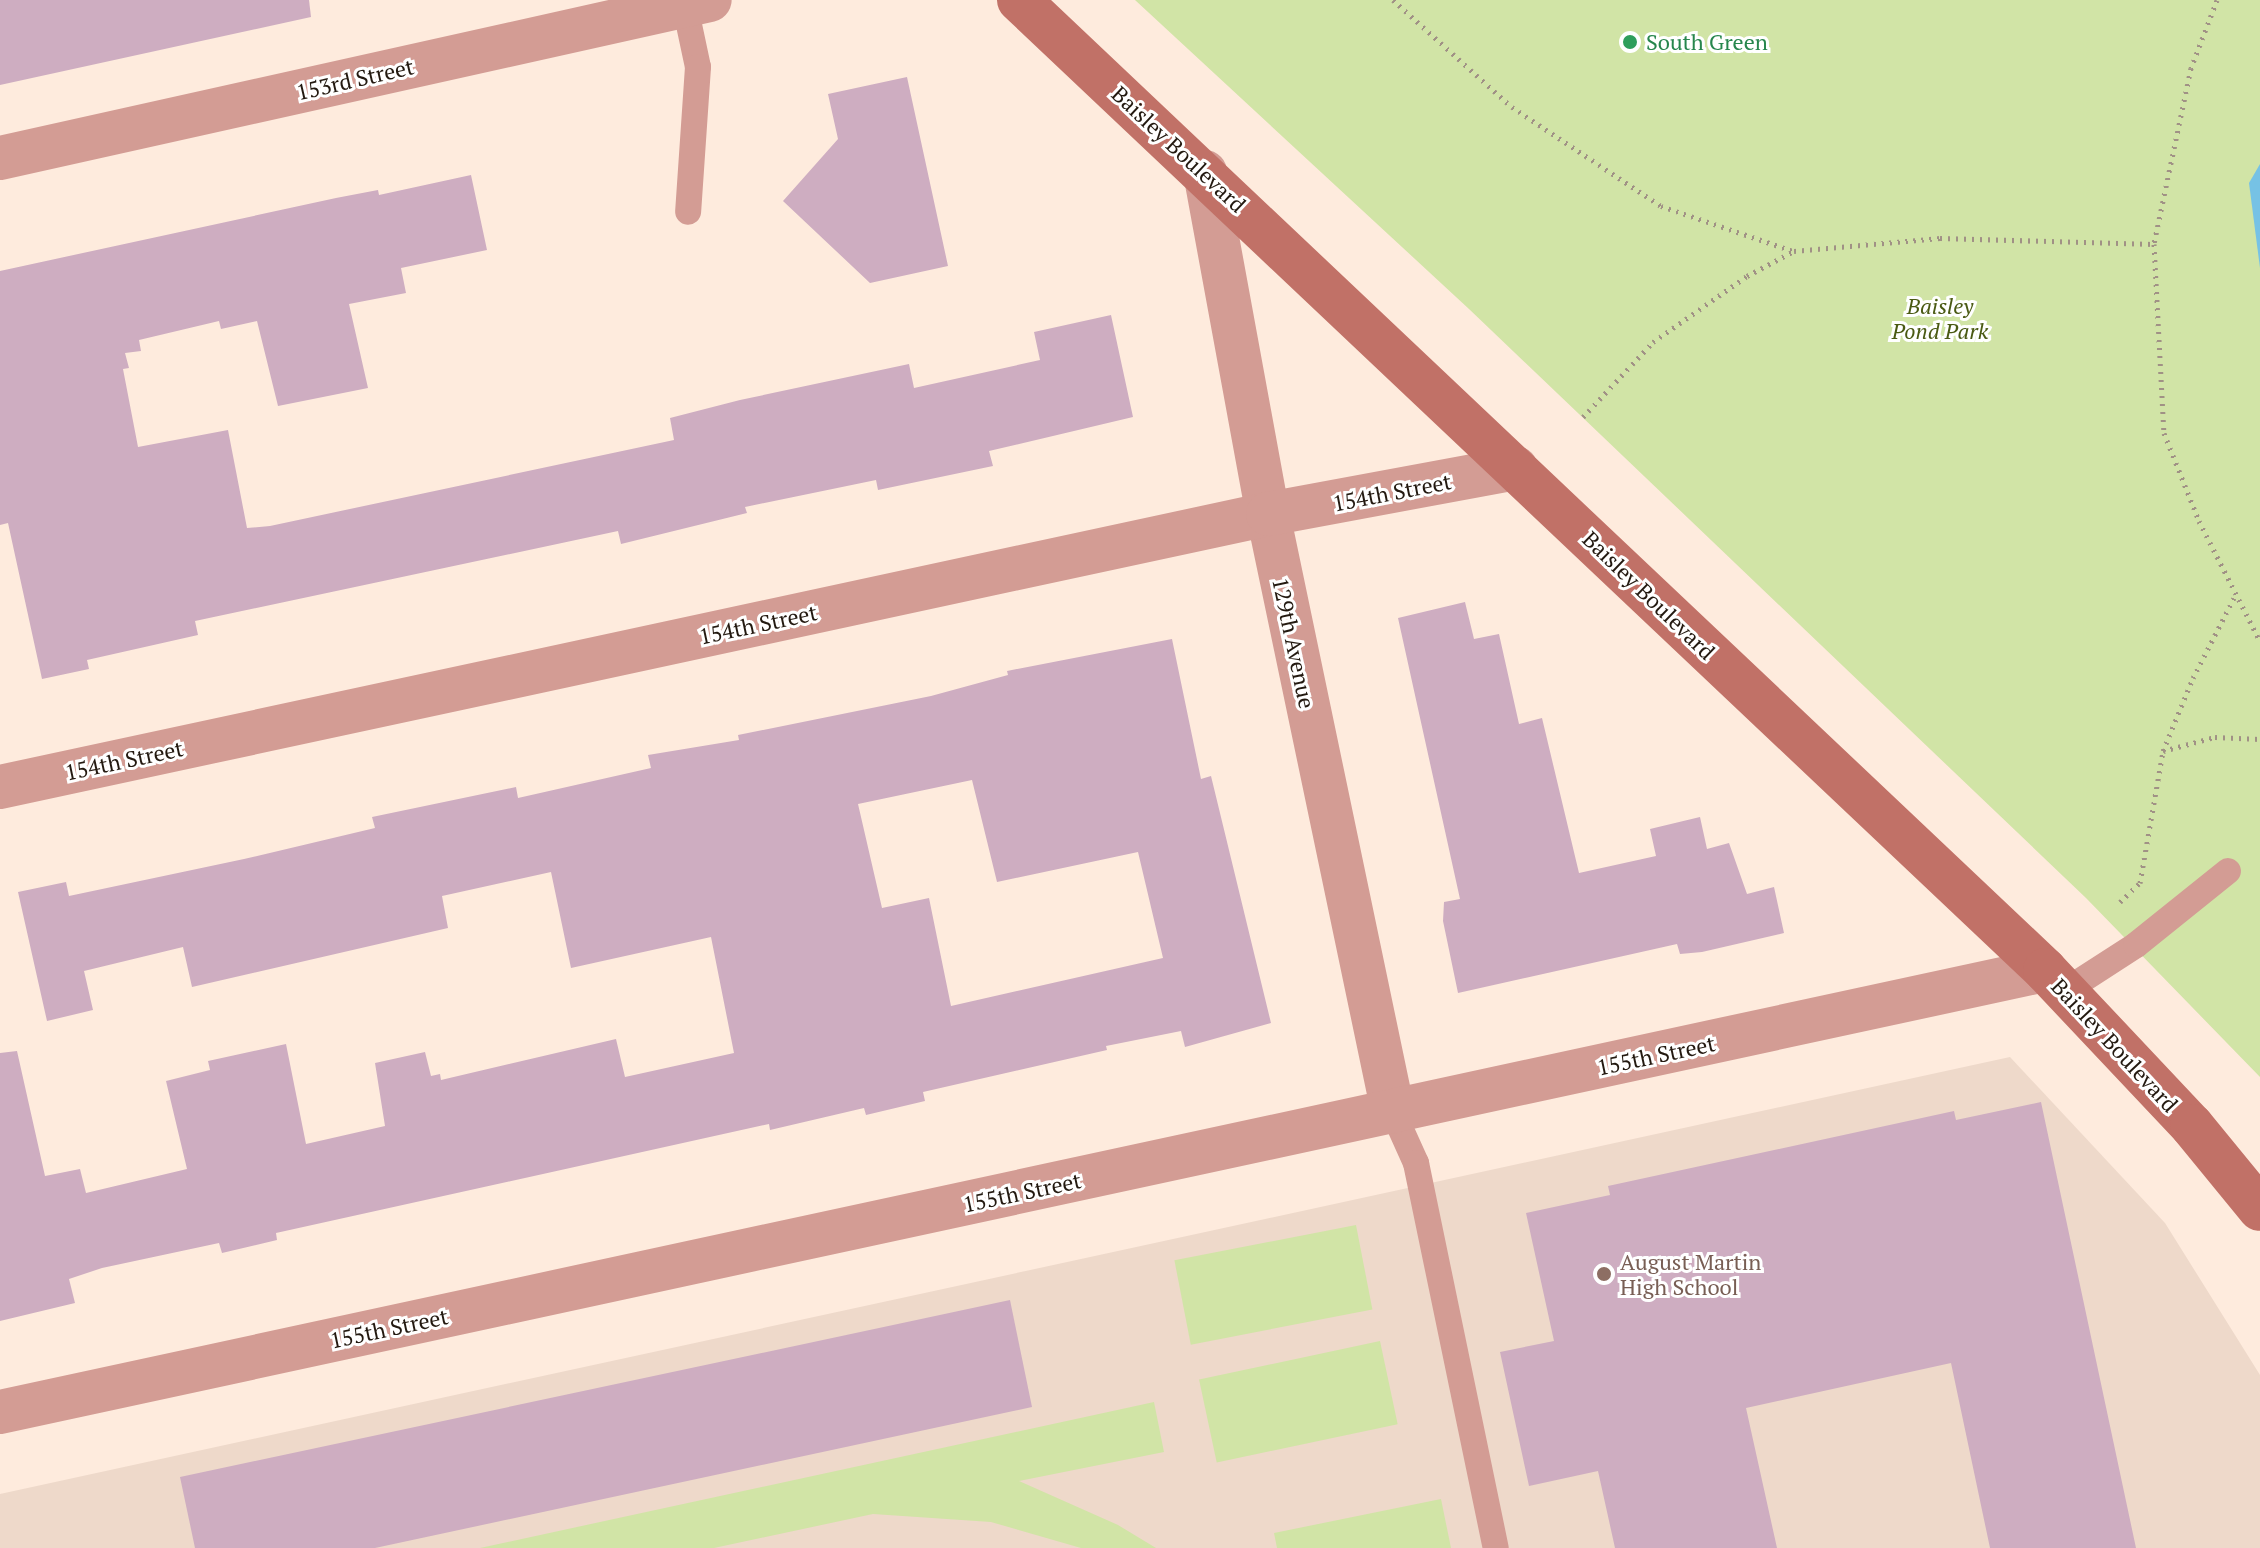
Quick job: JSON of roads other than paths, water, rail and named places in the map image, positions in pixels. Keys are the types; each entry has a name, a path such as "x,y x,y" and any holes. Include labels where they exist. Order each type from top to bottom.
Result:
{"main road":[{"name":"Baisley Boulevard","path":"1019,0 1205,172 2055,981 2192,1126 2260,1209"}],"street":[{"name":"153rd Street","path":"0,158 698,3"},
{"name":"129th Avenue","path":"1205,172 1268,514 1393,1112"},
{"name":"154th Street","path":"0,787 1268,514 1516,468"},
{"name":"155th Street","path":"0,1412 1393,1112 2055,981"}],"lane":[{"path":"688,212 698,67 698,3"},
{"path":"2055,981 2136,945 2228,871"},
{"path":"1393,1112 1416,1163 1496,1548"}],"water":[{"path":"2260,164 2260,268 2249,183"}],"place":[{"name":"South Green","path":"1630,42"},
{"name":"August Martin High School","path":"1604,1274"}],"park label":[{"name":"Baisley Pond Park","path":"1940,318"}]}
